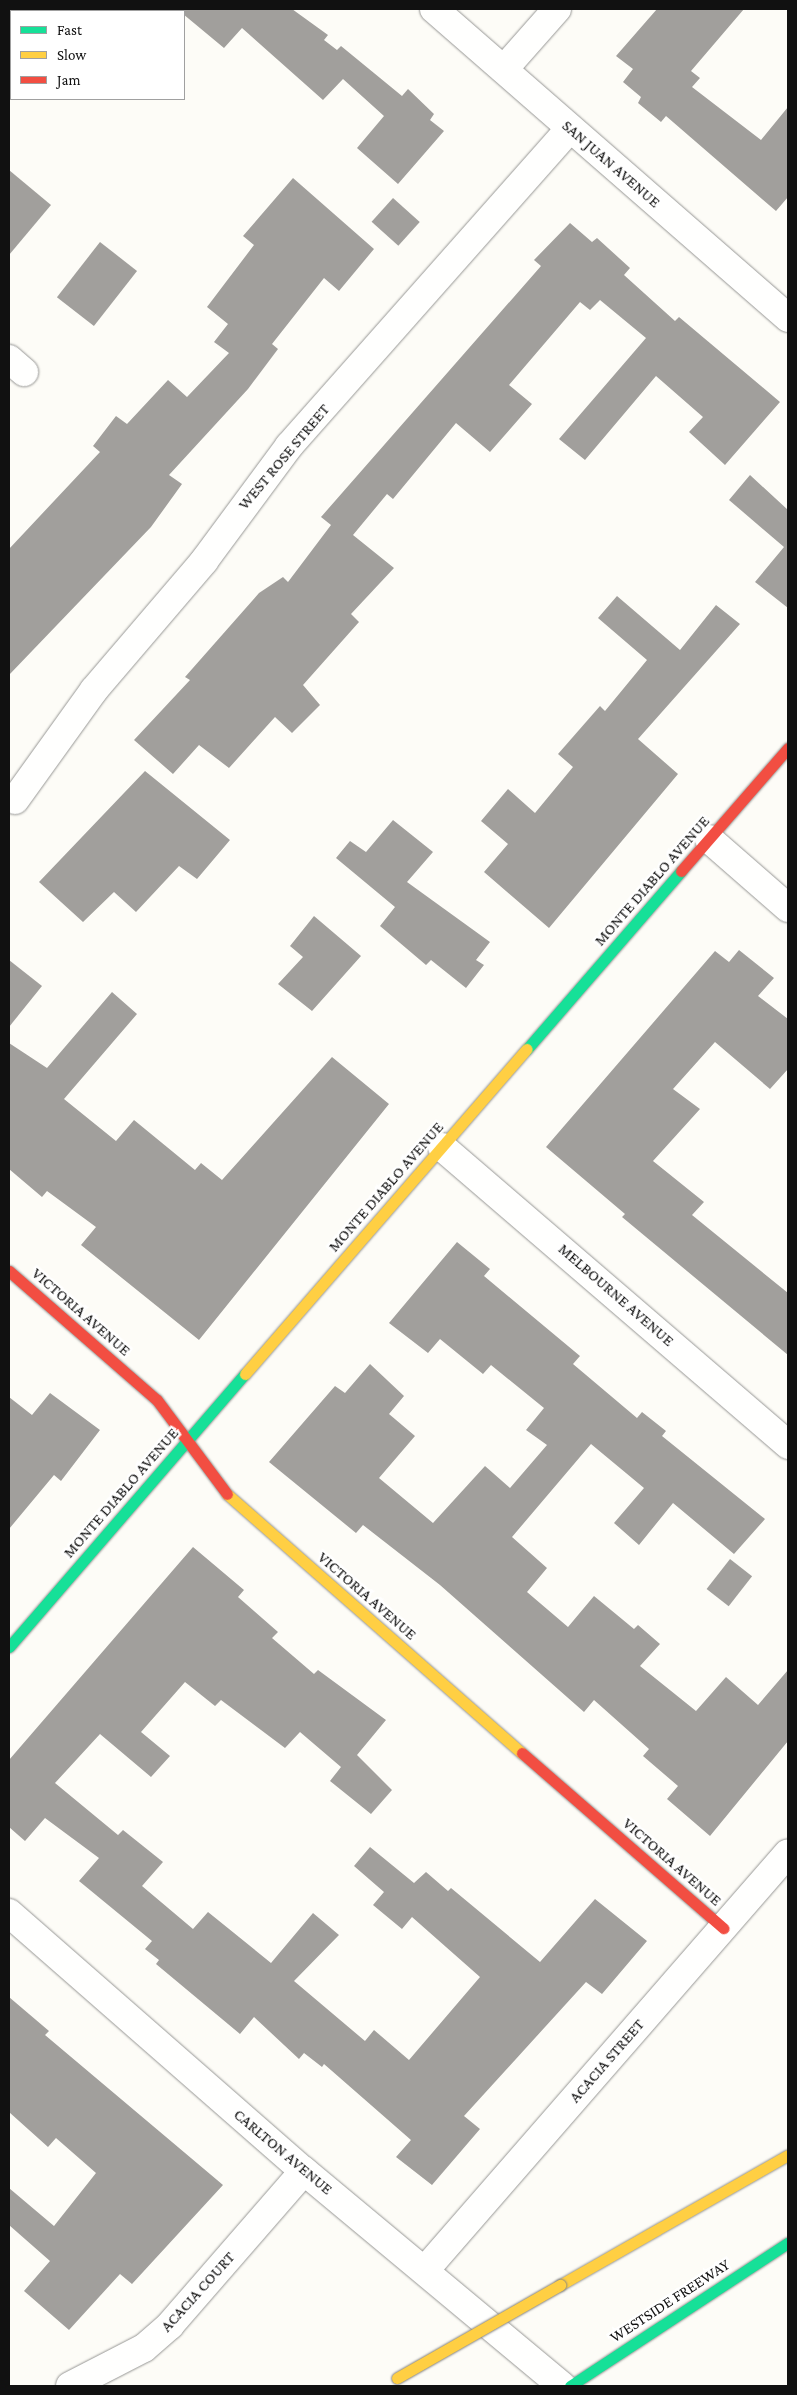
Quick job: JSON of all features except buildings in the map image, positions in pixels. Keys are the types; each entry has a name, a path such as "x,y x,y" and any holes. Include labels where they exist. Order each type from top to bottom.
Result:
{"main road":[{"name":"MONTE DIABLO AVENUE","path":"9,1647 788,748"},
{"name":"VICTORIA AVENUE","path":"9,1270 157,1400 218,1487 723,1928"},
{"path":"382,2386 788,2154"},
{"name":"WESTSIDE FREEWAY","path":"570,2386 788,2243"}],"street":[{"name":"SAN JUAN AVENUE","path":"434,9 788,318"},
{"path":"504,70 557,9"},
{"name":"WEST ROSE STREET","path":"15,800 94,690 204,561 289,446 570,128"},
{"path":"709,839 788,908"},
{"name":"MELBOURNE AVENUE","path":"442,1147 788,1445"},
{"name":"ACACIA STREET","path":"426,2269 788,1853"},
{"name":"CARLTON AVENUE","path":"9,1913 304,2171 426,2269 562,2386"},
{"name":"ACACIA COURT","path":"70,2386 144,2348 170,2325 304,2171"}],"traffic: fast":[{"path":"527,1049 681,871"},
{"path":"9,1647 245,1374"},
{"path":"570,2386 788,2243"}],"traffic: slow":[{"path":"245,1374 527,1049"},
{"path":"227,1494 522,1753"},
{"path":"560,2285 788,2155"},
{"path":"397,2378 560,2285"}],"traffic: jam":[{"path":"681,871 788,748"},
{"path":"9,1271 157,1400 227,1494"},
{"path":"522,1753 723,1928"}]}
